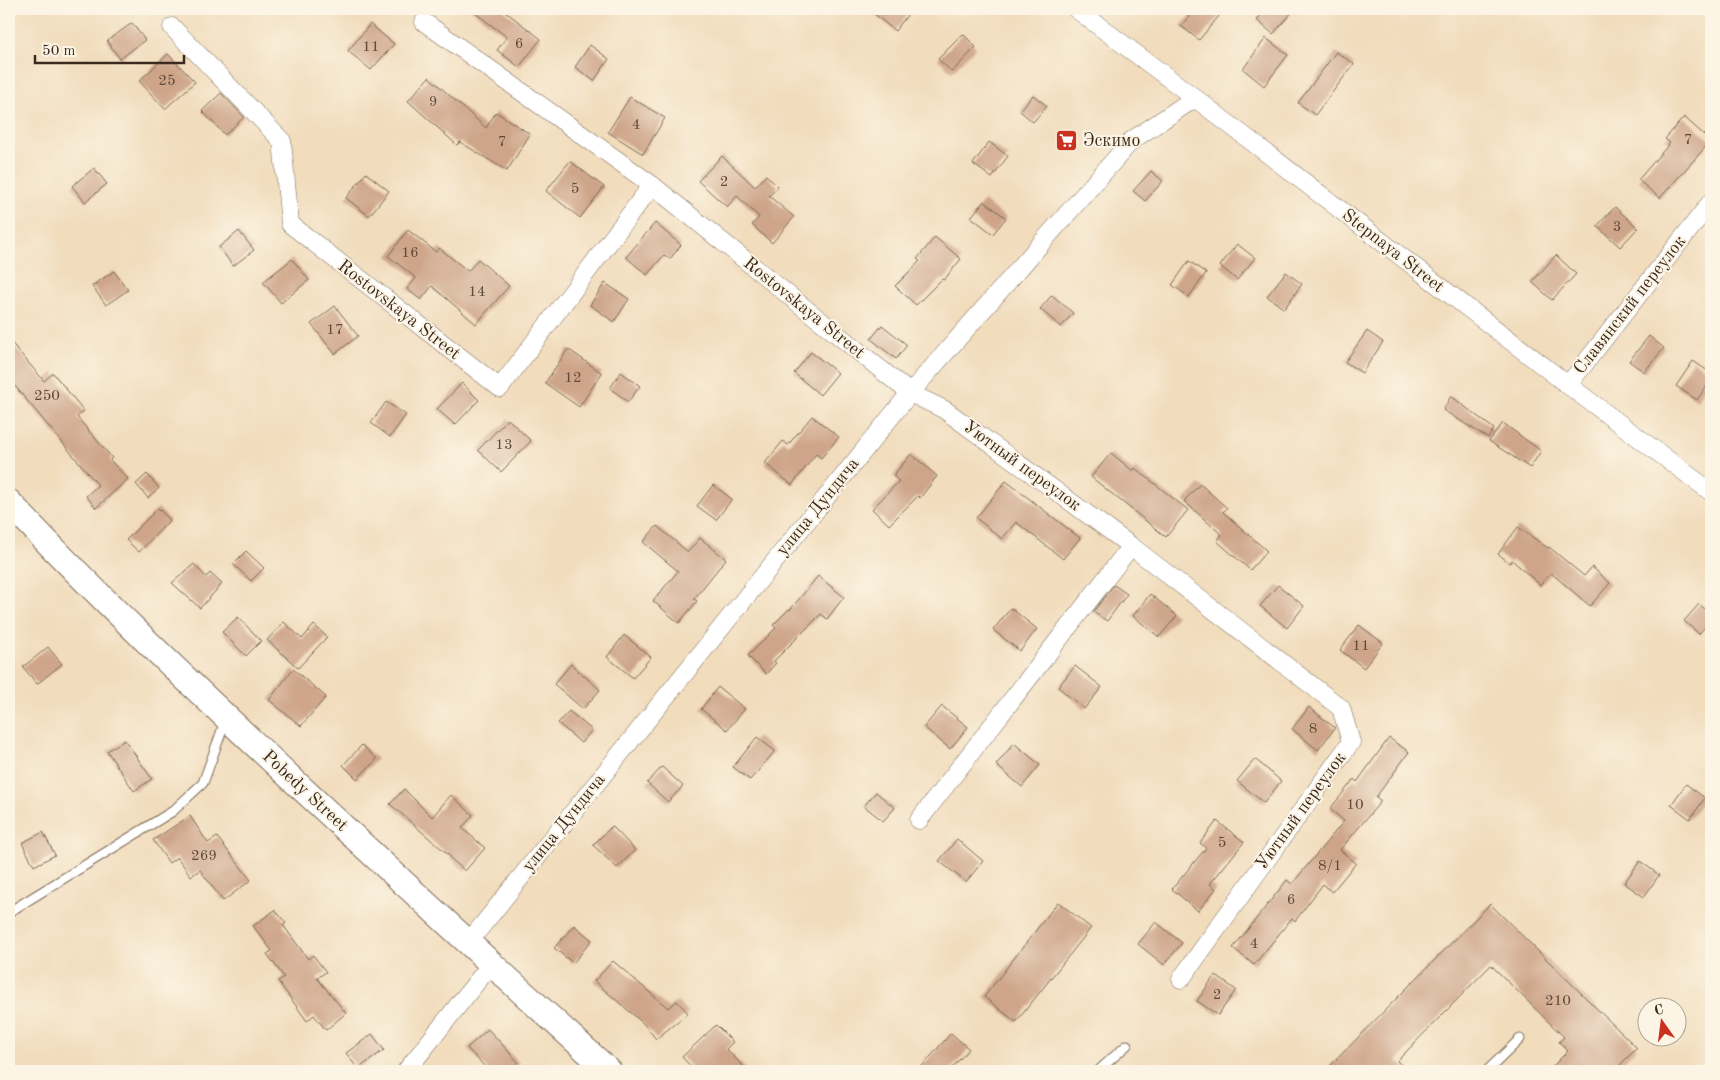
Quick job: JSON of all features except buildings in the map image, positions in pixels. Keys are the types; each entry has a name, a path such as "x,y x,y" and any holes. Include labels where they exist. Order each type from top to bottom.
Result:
{"street":[{"name":"Stepnaya Street","path":"1076,9 1711,492"},
{"name":"Rostovskaya Street","path":"424,22 652,185 910,393"},
{"name":"Rostovskaya Street","path":"172,27 282,141 290,224 500,388 652,185"},
{"name":"улица Дундича","path":"468,943 910,393 1131,141 1195,98"},
{"name":"Славянский переулок","path":"1568,385 1711,202"},
{"name":"Уютный переулок","path":"910,393 945,410 1131,546 1341,708 1351,742 1181,979"},
{"name":"Pobedy Street","path":"9,502 79,576 226,717 608,1071"},
{"path":"919,820 1131,546"},
{"path":"406,1071 492,964"}],"lane":[{"path":"9,912 174,811 203,783 226,717"},
{"path":"1487,1071 1520,1038"},
{"path":"1098,1071 1127,1045"}],"place":[{"name":"Эскимо","path":"1067,141"}]}
